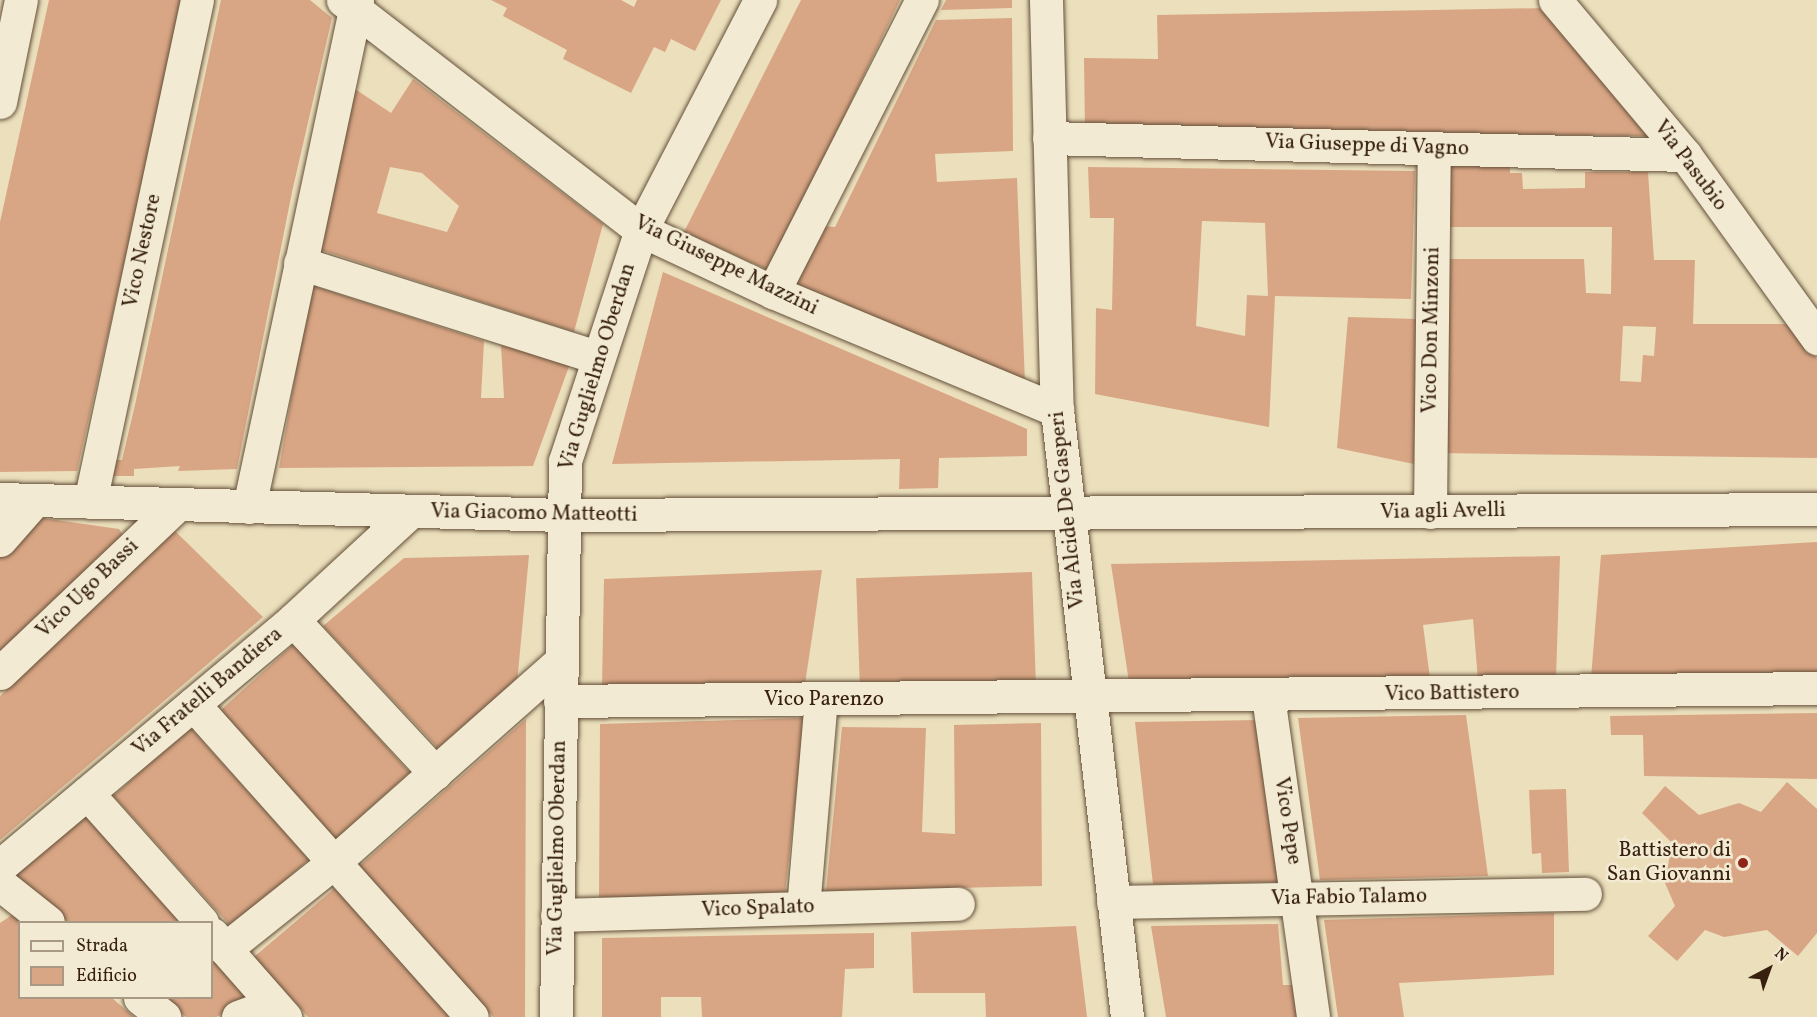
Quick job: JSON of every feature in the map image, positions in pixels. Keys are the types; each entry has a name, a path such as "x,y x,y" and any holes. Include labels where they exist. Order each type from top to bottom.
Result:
{"street":[{"path":"0,102 21,0"},
{"name":"Vico Nestore","path":"90,502 197,0"},
{"name":"Via Guglielmo Oberdan","path":"556,1017 562,515 565,461 597,357 641,230 760,0"},
{"path":"773,292 922,0"},
{"name":"Via Alcide De Gasperi","path":"1046,0 1057,410 1087,699 1127,1017"},
{"name":"Via Pasubio","path":"1555,0 1685,155 1817,338"},
{"path":"249,507 351,2"},
{"name":"Via Giuseppe Mazzini","path":"351,2 641,230 773,292 1057,410"},
{"name":"Via Giuseppe di Vagno","path":"1048,138 1685,155"},
{"name":"Vico Don Minzoni","path":"1430,512 1434,148"},
{"path":"300,263 597,357"},
{"name":"Via Giacomo Matteotti","path":"0,499 562,515 1069,513"},
{"path":"0,540 35,500"},
{"name":"Vico Ugo Bassi","path":"0,674 177,505"},
{"name":"Via agli Avelli","path":"1069,513 1817,509"},
{"name":"Via Fratelli Bandiera","path":"0,866 293,620 410,512"},
{"path":"293,620 435,773"},
{"path":"279,1010 218,941 334,862 560,662"},
{"name":"Vico Battistero","path":"1087,699 1817,688"},
{"name":"Vico Pepe","path":"1268,696 1299,899 1313,1017"},
{"name":"Vico Parenzo","path":"560,701 1087,699"},
{"path":"803,908 821,700"},
{"path":"193,704 472,1017"},
{"path":"87,793 201,921"},
{"path":"0,884 47,921"},
{"name":"Via Fabio Talamo","path":"1113,902 1585,894"},
{"name":"Vico Spalato","path":"558,915 958,904"},
{"path":"141,999 164,1017"},
{"path":"238,1017 279,1010"}],"building":[{"path":"49,0 184,0 77,471 0,472 0,222"},
{"path":"221,0 310,0 332,18 292,192 237,469 178,471 180,466 134,469 134,476 113,476 116,460 122,460 135,405"},
{"path":"491,0 621,0 634,7 637,0 721,0 695,51 671,39 665,52 654,47 631,93 563,59 567,50 503,16 507,8"},
{"path":"801,0 900,0 770,271 684,232"},
{"path":"946,0 1012,0 1012,8 941,10"},
{"path":"1546,8 1649,136 1085,130 1084,58 1158,59 1157,15"},
{"path":"1012,18 1013,151 935,154 937,182 1017,178 1025,383 795,283 821,226 835,227 936,20"},
{"path":"413,79 603,224 574,332 321,250 355,89 391,113","holes":["390,167 422,173 459,206 447,232 377,213"]},
{"path":"1510,165 1510,173 1522,173 1523,189 1585,188 1585,172 1648,172 1654,260 1695,260 1693,324 1794,324 1817,359 1817,458 1438,453 1442,259 1584,259 1586,293 1611,294 1612,227 1444,227 1445,166","holes":["1623,326 1656,327 1654,356 1643,355 1641,382 1620,381"]},
{"path":"1088,167 1415,171 1411,299 1275,296 1269,427 1095,394 1096,308 1112,310 1114,218 1090,218","holes":["1202,221 1265,223 1268,296 1247,295 1245,336 1196,326"]},
{"path":"663,272 1027,429 1027,456 939,458 938,488 899,489 900,459 612,464"},
{"path":"311,285 484,341 481,398 504,398 501,345 572,358 533,466 279,468"},
{"path":"1348,317 1417,319 1414,464 1337,448"},
{"path":"35,517 119,529 123,535 0,660 0,552"},
{"path":"175,531 263,617 0,840 0,696"},
{"path":"1817,542 1817,681 1591,678 1601,555"},
{"path":"529,555 517,683 438,748 323,626 404,558"},
{"path":"1560,556 1556,678 1478,681 1473,619 1423,625 1430,678 1129,682 1111,564"},
{"path":"822,570 805,684 602,687 604,579"},
{"path":"1032,572 1036,683 860,689 856,578"},
{"path":"294,644 410,773 333,841 217,713"},
{"path":"1817,713 1817,779 1644,776 1643,735 1611,735 1610,716"},
{"path":"1466,715 1488,876 1320,880 1298,718"},
{"path":"805,718 785,892 599,900 600,724"},
{"path":"526,719 525,1017 493,1017 357,868"},
{"path":"1258,720 1285,882 1153,884 1135,722"},
{"path":"1041,723 1042,886 826,891 842,727 926,728 922,832 955,834 954,725"},
{"path":"190,727 309,859 233,928 113,796"},
{"name":"Battistero di San Giovanni","path":"1787,782 1817,809 1817,933 1798,956 1767,930 1724,937 1705,930 1677,961 1648,936 1675,906 1665,883 1672,843 1642,813 1665,786 1699,815 1739,803 1761,812"},
{"path":"1566,789 1569,872 1542,873 1541,853 1532,854 1529,790"},
{"path":"85,815 181,921 67,921 12,878"},
{"path":"335,888 456,1017 308,1017 254,957"},
{"path":"15,913 25,921 18,921 18,999 113,999 134,1017 0,1017 0,923"},
{"path":"1554,913 1554,975 1399,983 1404,1017 1338,1017 1324,920"},
{"path":"1278,924 1283,985 1294,985 1298,1017 1166,1017 1151,926"},
{"path":"1076,926 1087,1017 986,1017 985,993 913,993 911,932"},
{"path":"874,933 874,968 845,969 842,1017 702,1017 701,997 661,997 661,1017 602,1017 602,938"},
{"path":"213,956 254,1001 216,1017 186,1017 163,999 213,999"}],"place":[{"name":"Battistero di San Giovanni","path":"1743,863"}]}
